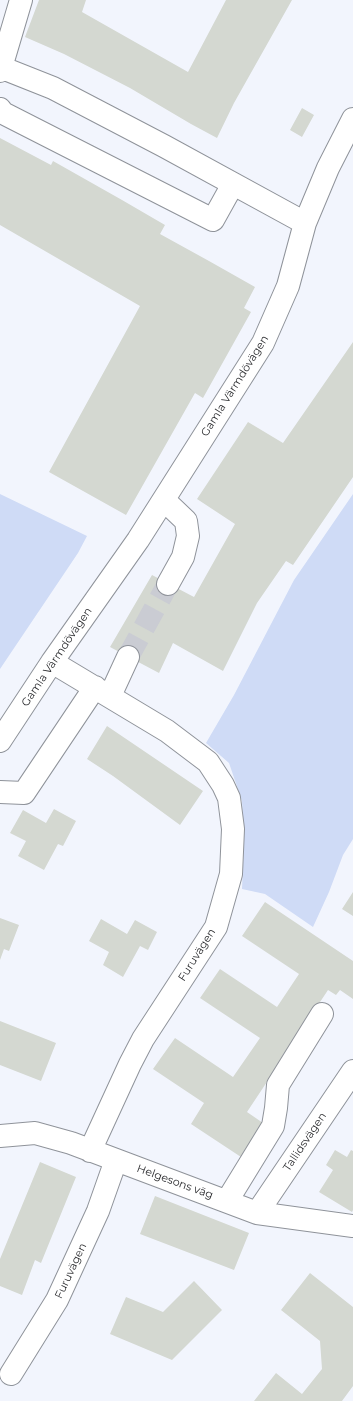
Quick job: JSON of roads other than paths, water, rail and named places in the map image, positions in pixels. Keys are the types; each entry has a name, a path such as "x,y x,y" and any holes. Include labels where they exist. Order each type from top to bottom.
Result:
{"street":[{"path":"22,0 0,69 53,88 305,223"},
{"path":"0,109 3,113 213,220 233,184"},
{"name":"Gamla Värmdövägen","path":"0,741 52,662 138,540 263,343 288,286 305,223 328,168 353,119"},
{"path":"164,500 186,521 188,536 183,557 168,584"},
{"path":"0,792 24,793 128,657"},
{"name":"Furuvägen","path":"52,662 167,731 208,762 223,785 229,798 233,829 231,874 216,926 143,1040 133,1058 90,1151"},
{"path":"226,1201 273,1126 278,1085 322,1014"},
{"name":"Tallidsvägen","path":"257,1213 353,1071"},
{"name":"Helgesons väg","path":"0,1136 35,1133 71,1143 257,1213 353,1226"},
{"name":"Furuvägen","path":"11,1374 57,1300 98,1211 116,1160"}],"tunnel":[{"path":"128,657 168,584"}]}
